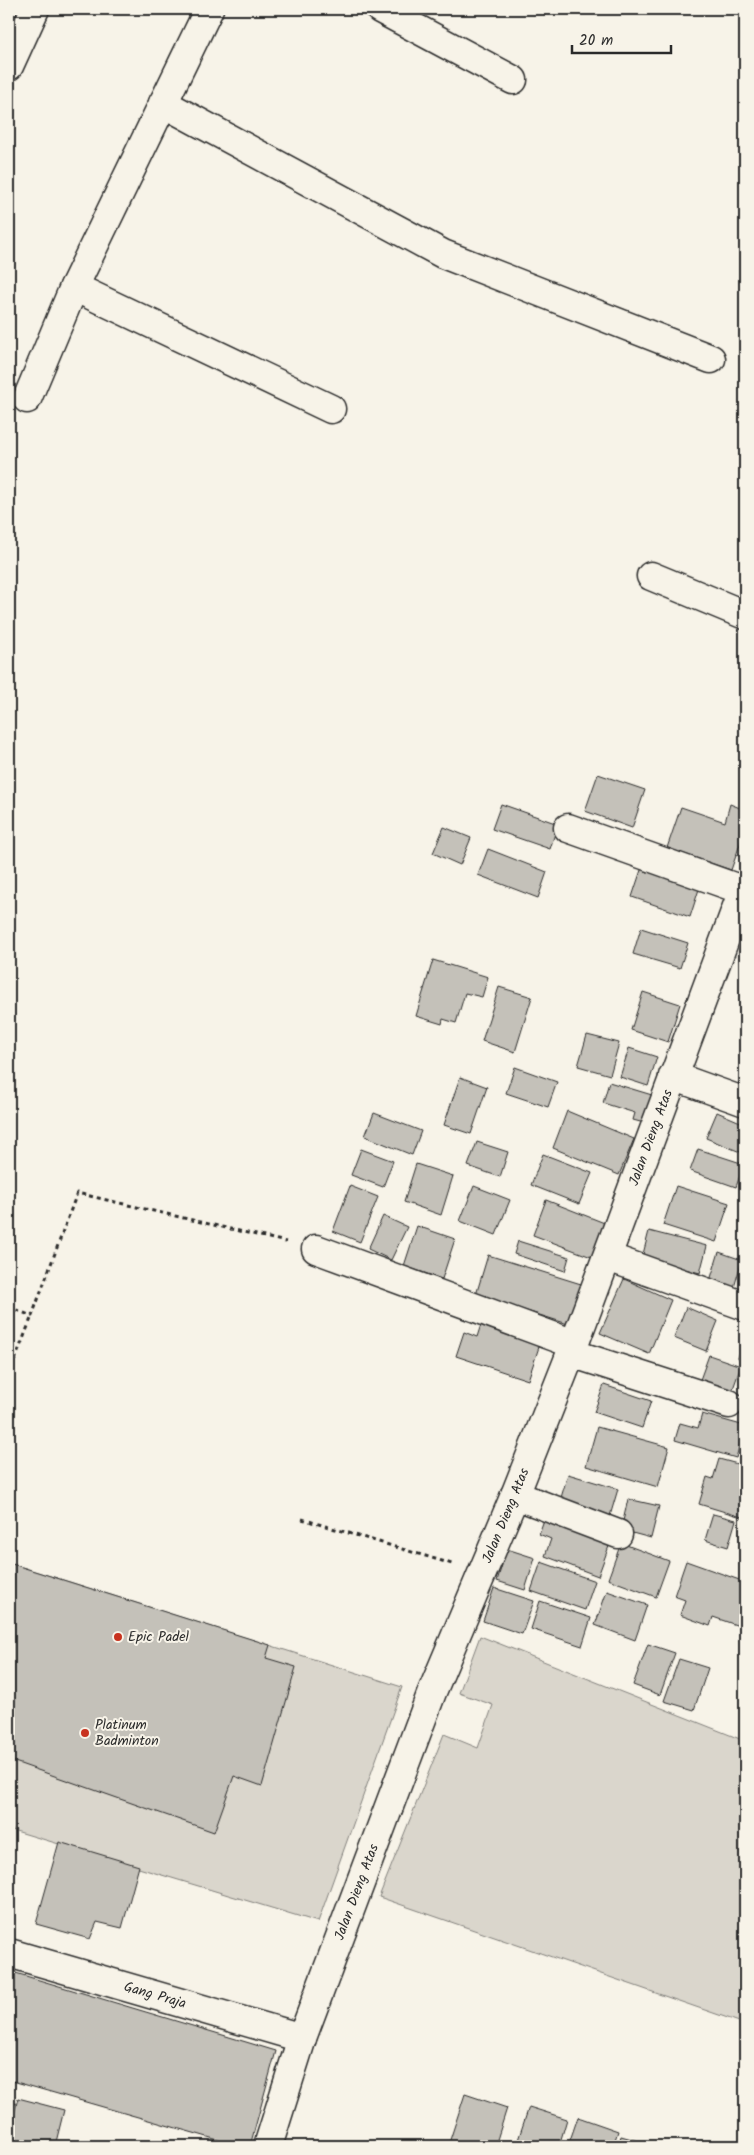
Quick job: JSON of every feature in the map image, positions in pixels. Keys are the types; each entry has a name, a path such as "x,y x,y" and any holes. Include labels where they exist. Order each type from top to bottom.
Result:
{"street":[{"path":"9,66 35,9"},
{"path":"27,399 74,287 209,9"},
{"path":"380,9 513,80"},
{"path":"163,103 443,254 711,360"},
{"path":"74,287 331,409"},
{"path":"651,576 745,615"},
{"path":"568,828 745,889"},
{"name":"Jalan Dieng Atas","path":"268,2146 302,2038 432,1692 516,1495 573,1349 673,1076 745,889"},
{"path":"673,1076 745,1102"},
{"path":"316,1249 573,1349 729,1404"},
{"path":"608,1257 745,1306"},
{"path":"516,1495 618,1534"},
{"name":"Gang Praja","path":"9,1953 302,2038"}],"path":[{"path":"9,1376 77,1193 316,1249"},
{"path":"9,1307 32,1316"},
{"path":"302,1519 482,1573"}],"shaded area":[{"path":"9,1563 402,1687 318,1922 9,1829"},
{"path":"480,1636 745,1741 745,2024 379,1897 444,1734 478,1748 493,1705 459,1693"}],"building":[{"path":"598,774 645,790 632,828 585,811"},
{"path":"501,804 558,824 550,849 492,829"},
{"path":"730,804 745,810 745,830 731,870 667,848 681,807 725,822"},
{"path":"444,827 471,838 460,865 433,853"},
{"path":"488,849 547,872 538,898 478,875"},
{"path":"642,867 700,886 690,917 632,897"},
{"path":"641,928 688,943 680,968 633,954"},
{"path":"433,960 488,977 482,997 465,993 456,1023 443,1019 442,1024 416,1016"},
{"path":"499,987 532,997 515,1052 482,1041"},
{"path":"643,992 680,1004 668,1042 631,1030"},
{"path":"587,1035 619,1043 610,1075 578,1066"},
{"path":"629,1048 657,1057 648,1086 620,1077"},
{"path":"515,1067 557,1082 548,1107 506,1093"},
{"path":"460,1077 487,1087 471,1134 444,1125"},
{"path":"609,1082 652,1095 644,1123 633,1120 635,1113 603,1103"},
{"path":"567,1111 634,1139 619,1175 553,1148"},
{"path":"717,1112 745,1124 745,1154 706,1138"},
{"path":"374,1113 421,1131 412,1155 365,1136"},
{"path":"477,1142 508,1152 500,1177 468,1166"},
{"path":"361,1149 393,1161 383,1187 351,1175"},
{"path":"698,1149 744,1164 736,1187 690,1171"},
{"path":"543,1154 592,1173 579,1204 531,1185"},
{"path":"416,1164 453,1176 441,1215 404,1202"},
{"path":"350,1186 378,1197 360,1242 333,1231"},
{"path":"474,1186 510,1200 496,1235 460,1221"},
{"path":"676,1186 729,1203 716,1242 663,1225"},
{"path":"546,1200 607,1224 594,1258 533,1235"},
{"path":"383,1216 407,1227 391,1260 368,1249"},
{"path":"417,1226 455,1239 442,1279 404,1266"},
{"path":"649,1231 707,1246 700,1273 642,1258"},
{"path":"518,1241 569,1257 565,1271 514,1254"},
{"path":"719,1252 742,1260 733,1291 709,1284"},
{"path":"488,1255 581,1284 568,1324 476,1295"},
{"path":"624,1279 671,1300 649,1354 600,1333"},
{"path":"686,1307 718,1321 706,1351 674,1338"},
{"path":"484,1315 543,1335 528,1380 456,1356 464,1332 477,1337"},
{"path":"745,1334 745,1360 738,1358"},
{"path":"709,1355 741,1366 729,1400 697,1388"},
{"path":"604,1385 651,1401 642,1428 594,1412"},
{"path":"702,1414 745,1426 736,1458 675,1440 680,1423 698,1428"},
{"path":"597,1427 669,1447 658,1487 586,1466"},
{"path":"719,1459 745,1466 745,1518 699,1504 707,1477 713,1479"},
{"path":"568,1474 618,1489 610,1516 560,1501"},
{"path":"628,1499 659,1506 651,1538 621,1530"},
{"path":"546,1514 612,1538 598,1576 545,1556 551,1539 539,1534"},
{"path":"713,1514 736,1520 728,1547 705,1540"},
{"path":"621,1543 669,1561 656,1597 608,1579"},
{"path":"507,1549 535,1558 525,1590 497,1581"},
{"path":"686,1561 745,1582 745,1620 742,1627 713,1617 710,1626 680,1615 685,1600 674,1596"},
{"path":"541,1562 595,1581 585,1610 531,1591"},
{"path":"9,1563 270,1645 266,1658 296,1667 262,1786 234,1776 214,1832 9,1760"},
{"path":"494,1588 534,1601 522,1634 483,1621"},
{"path":"607,1591 647,1605 635,1640 595,1625"},
{"path":"540,1601 591,1618 582,1646 531,1629"},
{"path":"648,1644 675,1653 660,1695 633,1685"},
{"path":"679,1659 708,1668 694,1710 664,1701"},
{"path":"59,1842 139,1866 122,1928 97,1922 90,1939 36,1924"},
{"path":"9,1971 276,2051 250,2146 239,2146 9,2080"},
{"path":"465,2094 507,2108 495,2146 448,2146"},
{"path":"18,2098 64,2110 55,2146 18,2146 9,2144 9,2134"},
{"path":"529,2107 567,2119 559,2146 516,2146"},
{"path":"578,2117 618,2131 613,2146 568,2146"},
{"path":"621,2136 657,2146 618,2146"}],"place":[{"name":"Epic Padel","path":"118,1637"},
{"name":"Platinum Badminton","path":"85,1733"}]}
